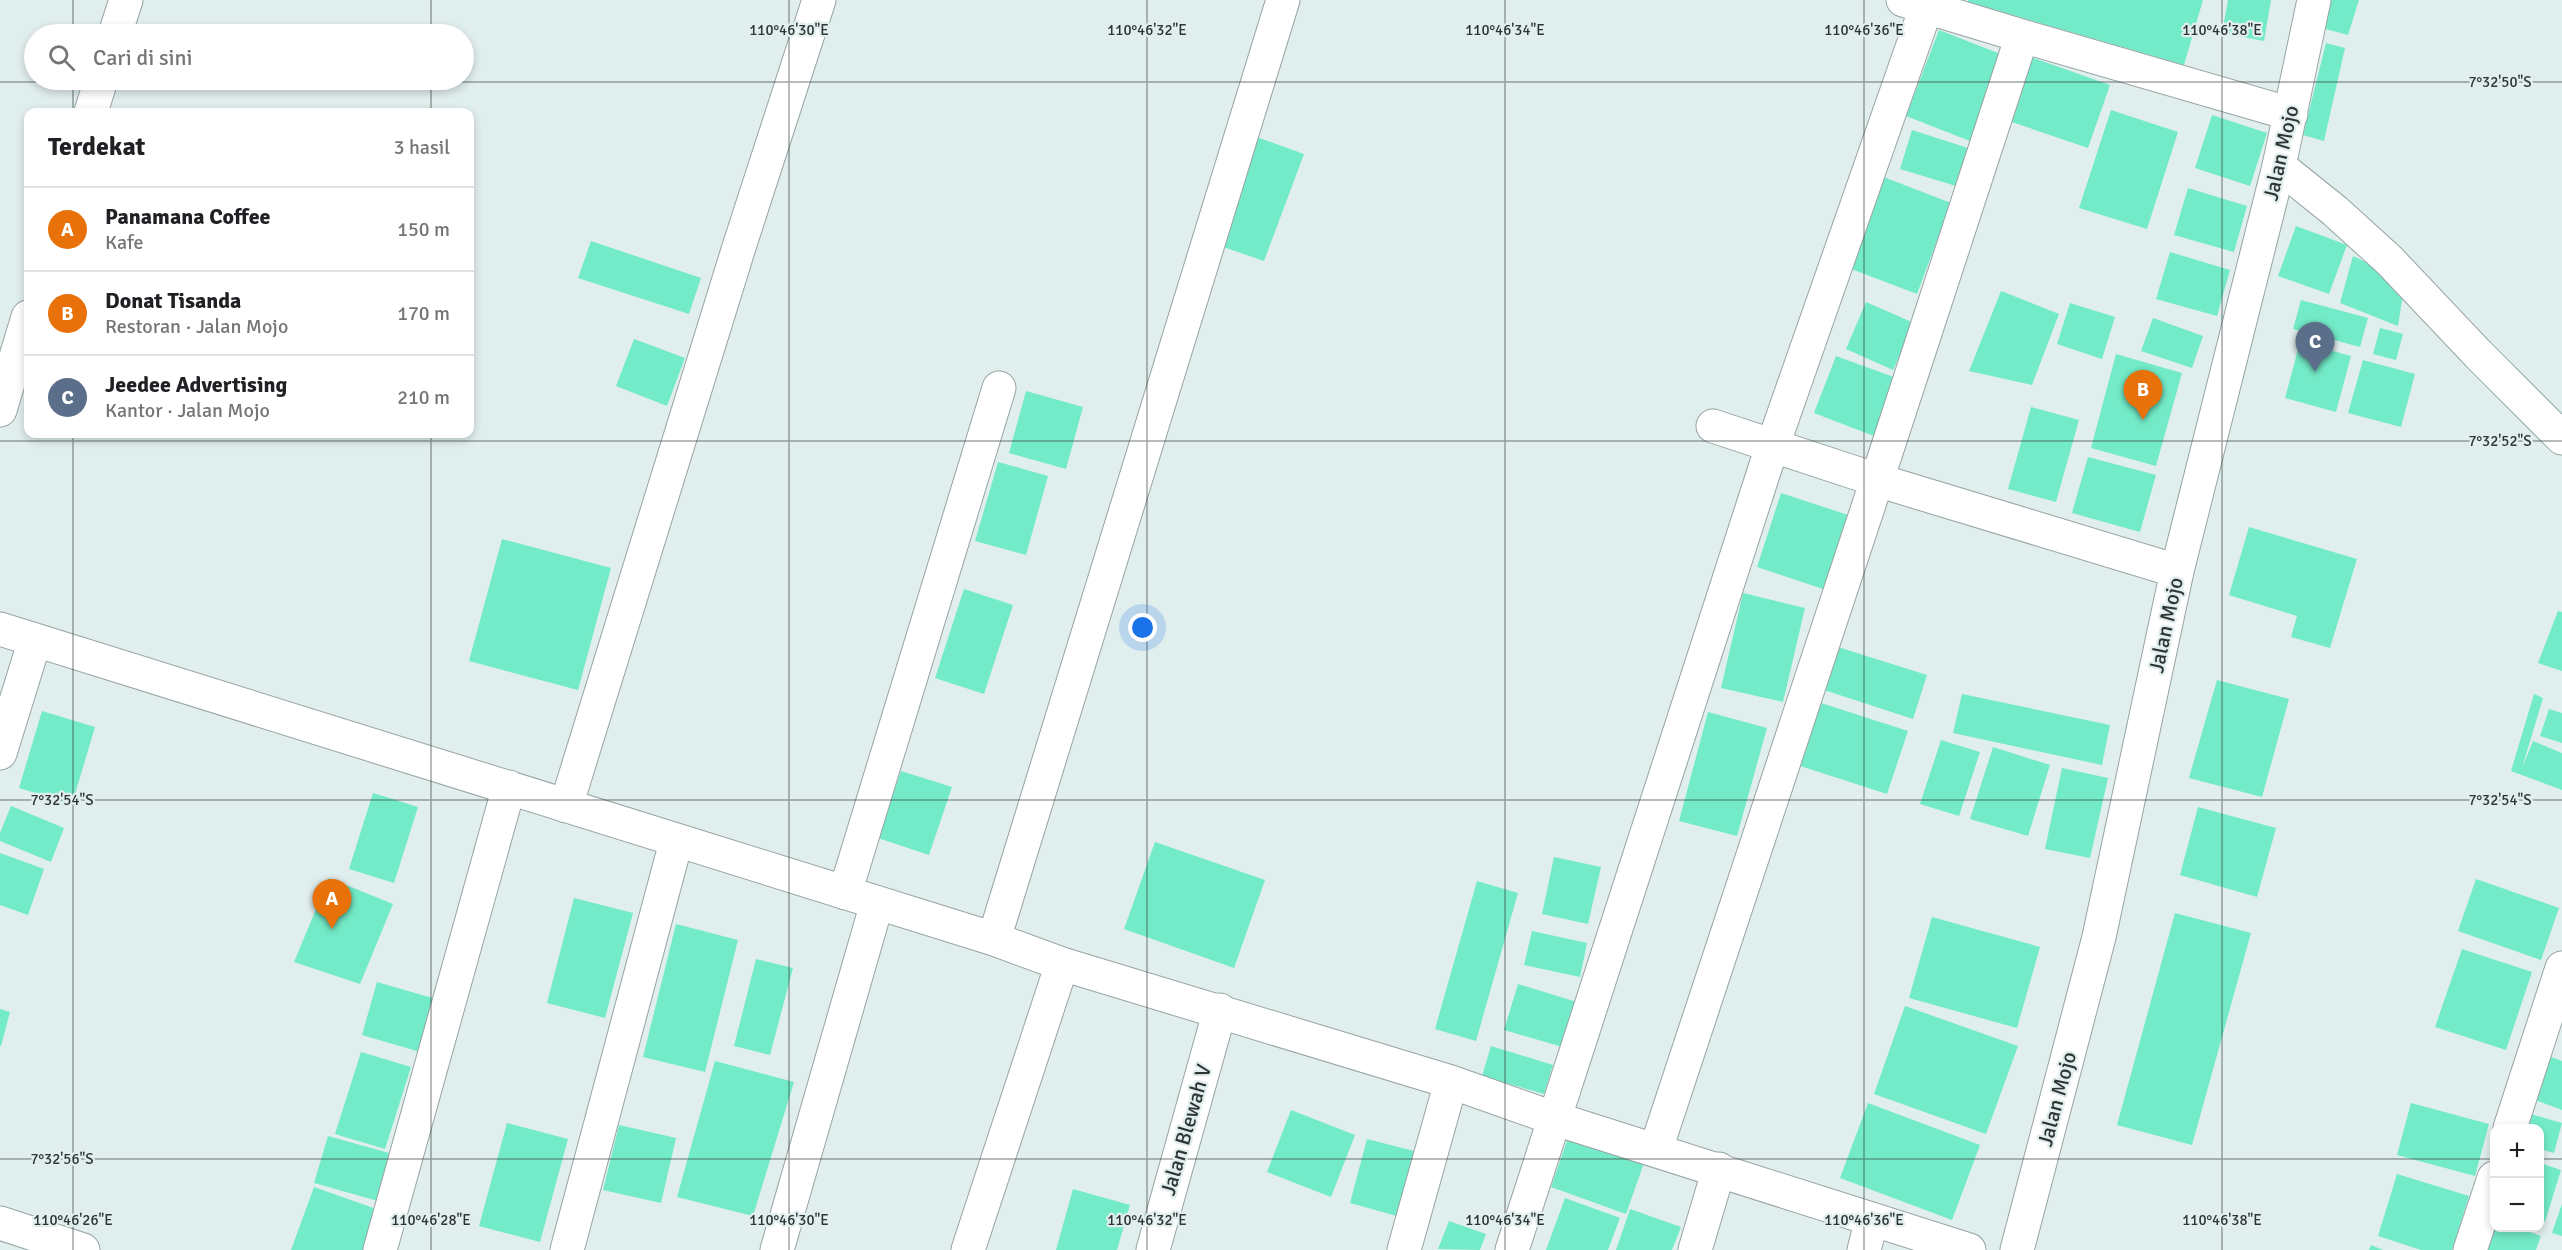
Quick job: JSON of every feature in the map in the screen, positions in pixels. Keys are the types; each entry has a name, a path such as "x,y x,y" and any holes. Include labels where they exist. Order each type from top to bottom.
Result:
{"street":[{"path":"118,24 126,0"},
{"path":"566,806 739,247 819,0"},
{"path":"994,939 1283,0"},
{"name":"Jalan Mojo","path":"2017,1250 2099,937 2177,571 2279,166 2314,0"},
{"path":"1512,1250 1915,4 2291,114"},
{"path":"1656,1149 2022,36"},
{"path":"92,108 98,90"},
{"path":"2279,166 2335,211 2389,260 2562,438"},
{"path":"0,410 24,330"},
{"path":"844,893 999,388"},
{"path":"1713,426 1877,480 2177,571"},
{"path":"0,629 509,787 676,842 994,939 1062,964 1220,1010 1451,1082 1553,1118 1969,1250"},
{"path":"0,753 35,640"},
{"path":"380,1250 509,787"},
{"path":"567,1250 676,842"},
{"path":"777,1250 877,903"},
{"path":"968,1250 1062,964"},
{"path":"2511,1124 2562,968"},
{"name":"Jalan Blewah V","path":"1153,1250 1220,1010"},
{"path":"1404,1250 1451,1082"},
{"path":"1695,1250 1719,1169"},
{"path":"2470,1250 2490,1190"},
{"path":"1864,1250 1872,1219"},
{"path":"0,1223 83,1250"}],"building":[{"path":"1968,0 2203,0 2184,65 1968,2"},
{"path":"2228,0 2271,0 2264,41 2222,33"},
{"path":"2326,0 2359,0 2348,35 2318,27"},
{"path":"1939,30 2008,57 1975,143 1906,116"},
{"path":"2326,43 2345,48 2324,141 2303,135"},
{"path":"2028,56 2110,85 2088,148 2006,120"},
{"path":"2111,110 2178,132 2147,229 2079,208"},
{"path":"2212,115 2267,133 2250,186 2195,168"},
{"path":"1912,130 1968,148 1956,186 1900,169"},
{"path":"1251,135 1304,154 1264,261 1212,243"},
{"path":"1881,176 1951,203 1917,294 1846,267"},
{"path":"2188,188 2247,206 2234,252 2174,235"},
{"path":"2296,226 2347,245 2329,294 2278,276"},
{"path":"591,241 701,278 689,314 578,278"},
{"path":"2170,252 2230,270 2217,316 2156,299"},
{"path":"2353,256 2405,281 2398,326 2340,303"},
{"path":"2001,291 2059,314 2032,385 1969,371"},
{"path":"2301,300 2368,318 2360,347 2293,329"},
{"path":"1866,302 1914,323 1893,370 1846,349"},
{"path":"2070,303 2115,317 2102,359 2057,344"},
{"path":"2153,318 2203,336 2192,368 2141,351"},
{"path":"2380,328 2403,334 2396,360 2373,354"},
{"path":"634,339 685,358 667,406 616,386"},
{"path":"2300,342 2351,356 2336,412 2285,398"},
{"path":"2116,354 2182,373 2156,466 2091,448"},
{"path":"1836,356 1902,380 1879,438 1814,413"},
{"path":"2363,360 2415,374 2401,427 2348,413"},
{"path":"1026,391 1083,407 1066,469 1009,453"},
{"path":"2031,407 2079,420 2056,502 2008,489"},
{"path":"2088,457 2156,475 2140,532 2072,513"},
{"path":"998,462 1048,476 1026,555 975,541"},
{"path":"1781,493 1848,515 1823,589 1757,567"},
{"path":"2249,527 2357,559 2330,648 2291,637 2297,616 2229,595"},
{"path":"502,539 611,568 578,690 469,661"},
{"path":"964,589 1013,605 984,694 935,678"},
{"path":"1743,593 1805,608 1783,702 1721,688"},
{"path":"2558,611 2562,612 2562,671 2538,663"},
{"path":"1838,647 1927,675 1913,719 1824,690"},
{"path":"2217,680 2289,699 2262,797 2189,778"},
{"path":"1962,694 2110,725 2102,765 1953,733"},
{"path":"2534,694 2543,698 2522,768 2533,741 2562,753 2562,790 2511,771"},
{"path":"1815,701 1908,731 1887,794 1794,764"},
{"path":"2549,709 2562,713 2562,743 2540,736"},
{"path":"42,711 95,727 72,804 19,788"},
{"path":"1708,712 1767,728 1737,836 1679,821"},
{"path":"1941,740 1980,752 1959,816 1920,804"},
{"path":"1993,747 2050,765 2028,836 1970,819"},
{"path":"2062,768 2108,778 2090,858 2045,849"},
{"path":"901,771 952,787 929,855 878,838"},
{"path":"373,793 418,807 394,883 349,869"},
{"path":"11,806 64,828 51,862 0,841 0,833"},
{"path":"2198,807 2276,828 2257,897 2180,875"},
{"path":"1155,842 1265,880 1234,968 1124,929"},
{"path":"0,853 44,869 28,915 0,905"},
{"path":"1554,857 1601,867 1588,924 1542,914"},
{"path":"329,878 393,904 360,984 294,962"},
{"path":"2476,879 2559,908 2541,960 2458,931"},
{"path":"1477,881 1518,893 1476,1041 1435,1029"},
{"path":"574,898 633,913 605,1018 547,1003"},
{"path":"2175,913 2251,933 2192,1145 2117,1125"},
{"path":"1932,917 2040,947 2017,1028 1909,998"},
{"path":"676,924 738,940 705,1072 643,1057"},
{"path":"1532,931 1587,943 1580,977 1524,965"},
{"path":"2462,949 2532,972 2506,1050 2435,1027"},
{"path":"756,959 793,968 770,1055 734,1046"},
{"path":"377,982 436,999 420,1052 362,1035"},
{"path":"1518,984 1580,1003 1566,1048 1504,1030"},
{"path":"1905,1006 2018,1046 1986,1134 1874,1094"},
{"path":"0,1009 10,1012 1,1046 0,1046"},
{"path":"1491,1046 1553,1065 1544,1094 1482,1076"},
{"path":"361,1052 411,1067 385,1149 335,1134"},
{"path":"2551,1057 2562,1061 2562,1110 2535,1100"},
{"path":"715,1061 794,1082 753,1216 677,1197"},
{"path":"1868,1103 1980,1145 1952,1220 1840,1178"},
{"path":"2411,1103 2489,1124 2475,1176 2397,1155"},
{"path":"1291,1110 1355,1135 1331,1197 1267,1172"},
{"path":"2527,1113 2562,1123 2554,1153 2544,1150 2544,1124 2524,1124"},
{"path":"507,1123 568,1139 540,1242 479,1226"},
{"path":"619,1125 676,1138 661,1203 603,1190"},
{"path":"1570,1132 1645,1160 1626,1214 1551,1187"},
{"path":"328,1136 400,1156 385,1203 314,1183"},
{"path":"1367,1139 1414,1151 1397,1216 1350,1203"},
{"path":"2544,1164 2561,1170 2544,1222"},
{"path":"2397,1174 2469,1196 2452,1250 2421,1250 2378,1236"},
{"path":"314,1187 382,1211 367,1250 291,1250"},
{"path":"1073,1189 1130,1205 1117,1250 1056,1250"},
{"path":"1565,1198 1620,1218 1608,1250 1546,1250"},
{"path":"2562,1204 2562,1236 2552,1233"},
{"path":"1630,1209 1681,1227 1672,1250 1616,1250"},
{"path":"1449,1221 1486,1234 1480,1250 1438,1249"},
{"path":"2493,1232 2529,1232 2541,1236 2536,1250 2486,1250"},
{"path":"2371,1245 2383,1250 2369,1250"}],"place":[{"name":"Jeedee Advertising","path":"2315,372"},
{"name":"Donat Tisanda","path":"2143,420"},
{"name":"Panamana Coffee","path":"332,929"}]}
